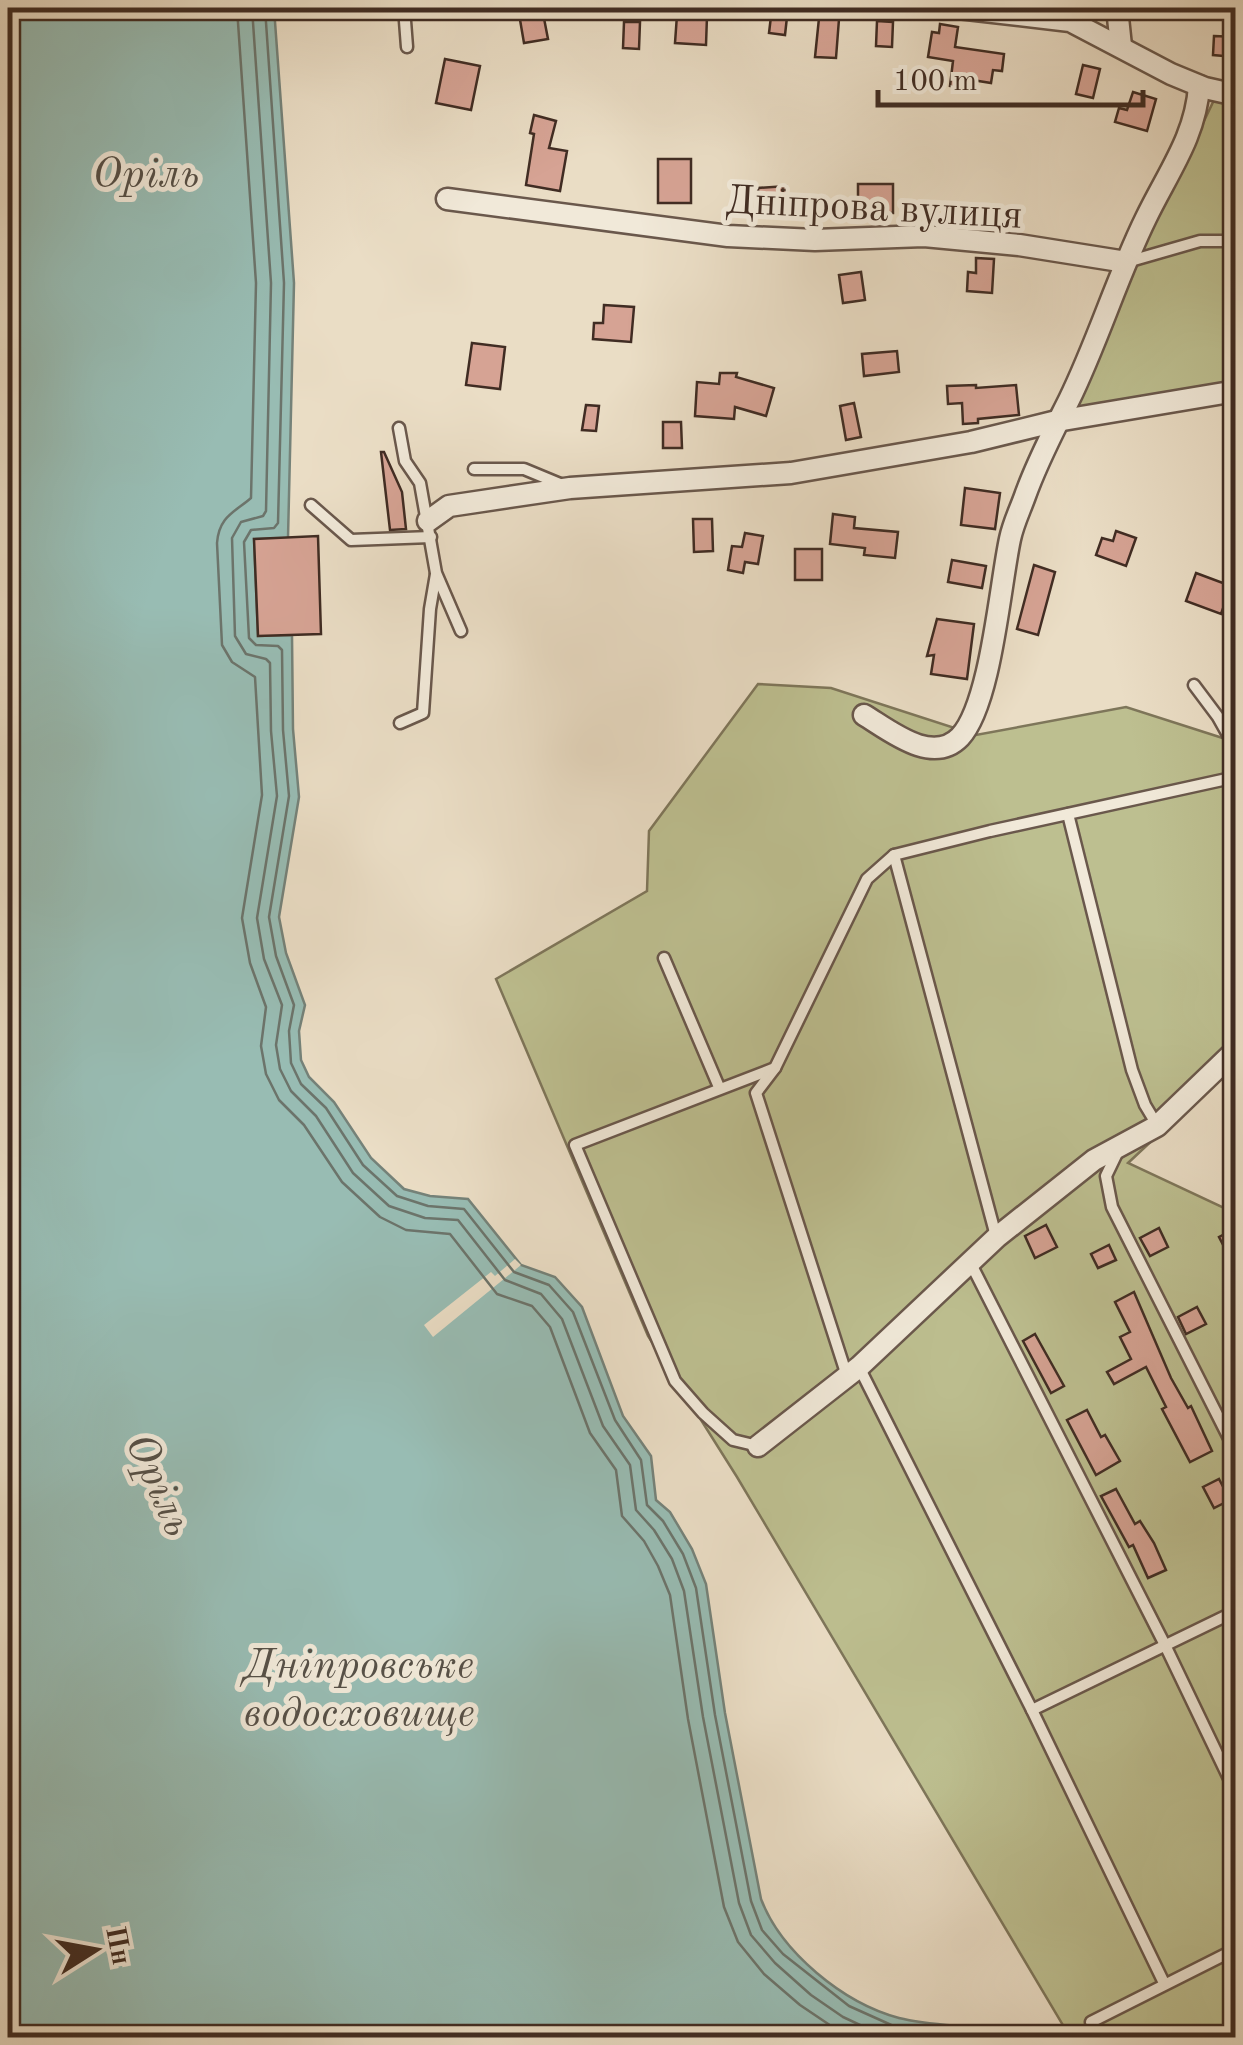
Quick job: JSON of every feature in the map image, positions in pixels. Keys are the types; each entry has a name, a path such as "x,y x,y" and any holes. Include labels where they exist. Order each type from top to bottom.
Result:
{"street":[{"path":"958,8 1070,21 1199,86 1236,95"},
{"path":"1117,8 1121,46"},
{"path":"864,715 912,744 935,748 959,738 975,707 994,637 1010,536 1039,458 1069,401 1126,262 1186,142 1197,112 1199,86"},
{"name":"Дніпрова вулиця","path":"447,199 728,236 815,240 924,236 1019,245 1126,262"},
{"path":"430,529 448,506 570,488 791,473 971,442 1057,420 1236,391"},
{"path":"758,1446 853,1372 997,1237 1094,1160 1157,1126 1236,1050"}],"lane":[{"path":"404,8 407,47"},
{"path":"1126,262 1200,241 1236,241"},
{"path":"399,428 404,461 420,483 436,573 461,631"},
{"path":"474,469 524,469 570,488"},
{"path":"311,505 351,540 430,529"},
{"path":"400,722 423,713 436,573"},
{"path":"1194,685 1236,749"},
{"path":"1164,1983 1032,1710 853,1372 756,1093 774,1068 866,880 894,856 1236,777"},
{"path":"1068,814 1132,1070 1157,1126"},
{"path":"894,856 997,1237"},
{"path":"664,958 718,1087"},
{"path":"758,1446 733,1440 675,1381 575,1145 774,1068"},
{"path":"1120,1148 1106,1176 1112,1207 1236,1452"},
{"path":"971,1264 1236,1793"},
{"path":"1032,1710 1236,1611"},
{"path":"1091,2022 1236,1948"}],"green space":[{"path":"1215,98 1235,103 1235,379 1181,395 1076,410 1113,311"},
{"path":"758,684 831,688 976,735 1126,707 1235,742 1235,1063 1128,1163 1235,1213 1235,2037 1070,2037 737,1477 648,1336 496,979 647,891 649,831"}],"water":[{"name":"Дніпровське водосховище","path":"8,8 274,8 294,283 288,538 254,539 258,636 292,635 293,729 299,797 279,917 286,953 305,1005 299,1031 301,1060 309,1077 334,1102 371,1158 404,1189 468,1199 521,1265 555,1277 582,1307 623,1416 651,1456 656,1500 670,1512 692,1549 706,1584 725,1713 761,1899 783,1938 816,1973 878,2011 911,2021 1000,2031 1011,2037 8,2038"}],"pier":[{"path":"515,1259 521,1265 433,1337 424,1325 491,1272 495,1276"}],"building":[{"path":"518,8 542,8 548,39 524,43"},
{"path":"772,8 788,8 785,35 769,33"},
{"path":"677,15 707,16 706,45 675,43"},
{"path":"819,18 839,19 836,58 815,57"},
{"path":"877,21 893,22 892,47 876,46"},
{"path":"624,22 640,22 639,49 623,48"},
{"path":"940,24 958,27 955,47 1004,54 1002,71 993,70 991,83 966,79 965,88 950,86 953,61 928,57 932,32 939,33"},
{"path":"1214,36 1236,37 1235,57 1213,55"},
{"path":"445,59 480,66 471,110 436,103"},
{"path":"1083,65 1100,69 1093,98 1076,94"},
{"path":"1133,92 1156,99 1147,131 1115,122 1119,108 1127,110"},
{"path":"534,115 556,121 549,148 567,151 560,191 526,185"},
{"path":"658,159 691,159 691,203 658,203"},
{"path":"858,184 893,184 893,213 858,213"},
{"path":"786,186 787,215 759,216 758,188"},
{"path":"976,258 994,259 992,293 967,291 968,272 976,273"},
{"path":"861,272 865,300 843,303 839,275"},
{"path":"604,305 634,307 631,342 593,339 594,323 603,323"},
{"path":"472,343 505,347 500,389 466,385"},
{"path":"897,351 899,372 864,376 862,354"},
{"path":"720,373 737,373 736,377 774,388 766,416 735,407 734,419 695,416 697,382 719,384"},
{"path":"1016,385 1019,415 963,424 962,403 948,404 947,386"},
{"path":"854,403 861,437 846,440 840,406"},
{"path":"586,405 599,406 596,431 582,430"},
{"path":"663,422 681,422 682,448 663,448"},
{"path":"381,452 402,492 406,529 390,530"},
{"path":"965,488 1000,493 995,529 961,525"},
{"path":"833,514 855,517 854,528 898,532 895,558 864,555 865,548 830,544"},
{"path":"693,519 712,519 713,551 694,552"},
{"path":"1116,531 1136,538 1126,566 1096,555 1102,538 1113,541"},
{"path":"745,533 763,536 758,564 745,562 743,573 728,570 732,546 742,547"},
{"path":"318,536 321,634 258,636 254,539"},
{"path":"795,549 822,549 822,580 795,580"},
{"path":"952,560 986,566 982,588 948,582"},
{"path":"1034,565 1055,572 1038,635 1017,629"},
{"path":"1196,573 1231,586 1221,614 1186,601"},
{"path":"937,619 974,624 967,679 931,674 934,655 927,656"},
{"path":"1046,1225 1057,1247 1035,1258 1025,1236"},
{"path":"1159,1228 1168,1247 1150,1256 1140,1238"},
{"path":"1236,1228 1236,1270 1219,1237"},
{"path":"1109,1245 1116,1260 1098,1268 1091,1254"},
{"path":"1134,1292 1171,1378 1188,1408 1191,1406 1212,1451 1190,1462 1162,1409 1166,1407 1146,1367 1114,1384 1107,1372 1131,1359 1120,1337 1130,1332 1115,1302"},
{"path":"1197,1307 1206,1324 1186,1334 1178,1317"},
{"path":"1035,1334 1064,1386 1051,1393 1023,1341"},
{"path":"1087,1410 1120,1461 1096,1475 1067,1420"},
{"path":"1219,1479 1230,1500 1214,1508 1203,1487"},
{"path":"1116,1489 1135,1524 1140,1521 1154,1543 1166,1570 1148,1578 1133,1545 1129,1547 1101,1496"}],"water label":[{"name":"Орiль","path":"146,172"},
{"name":"Оріль","path":"161,1484"}]}
